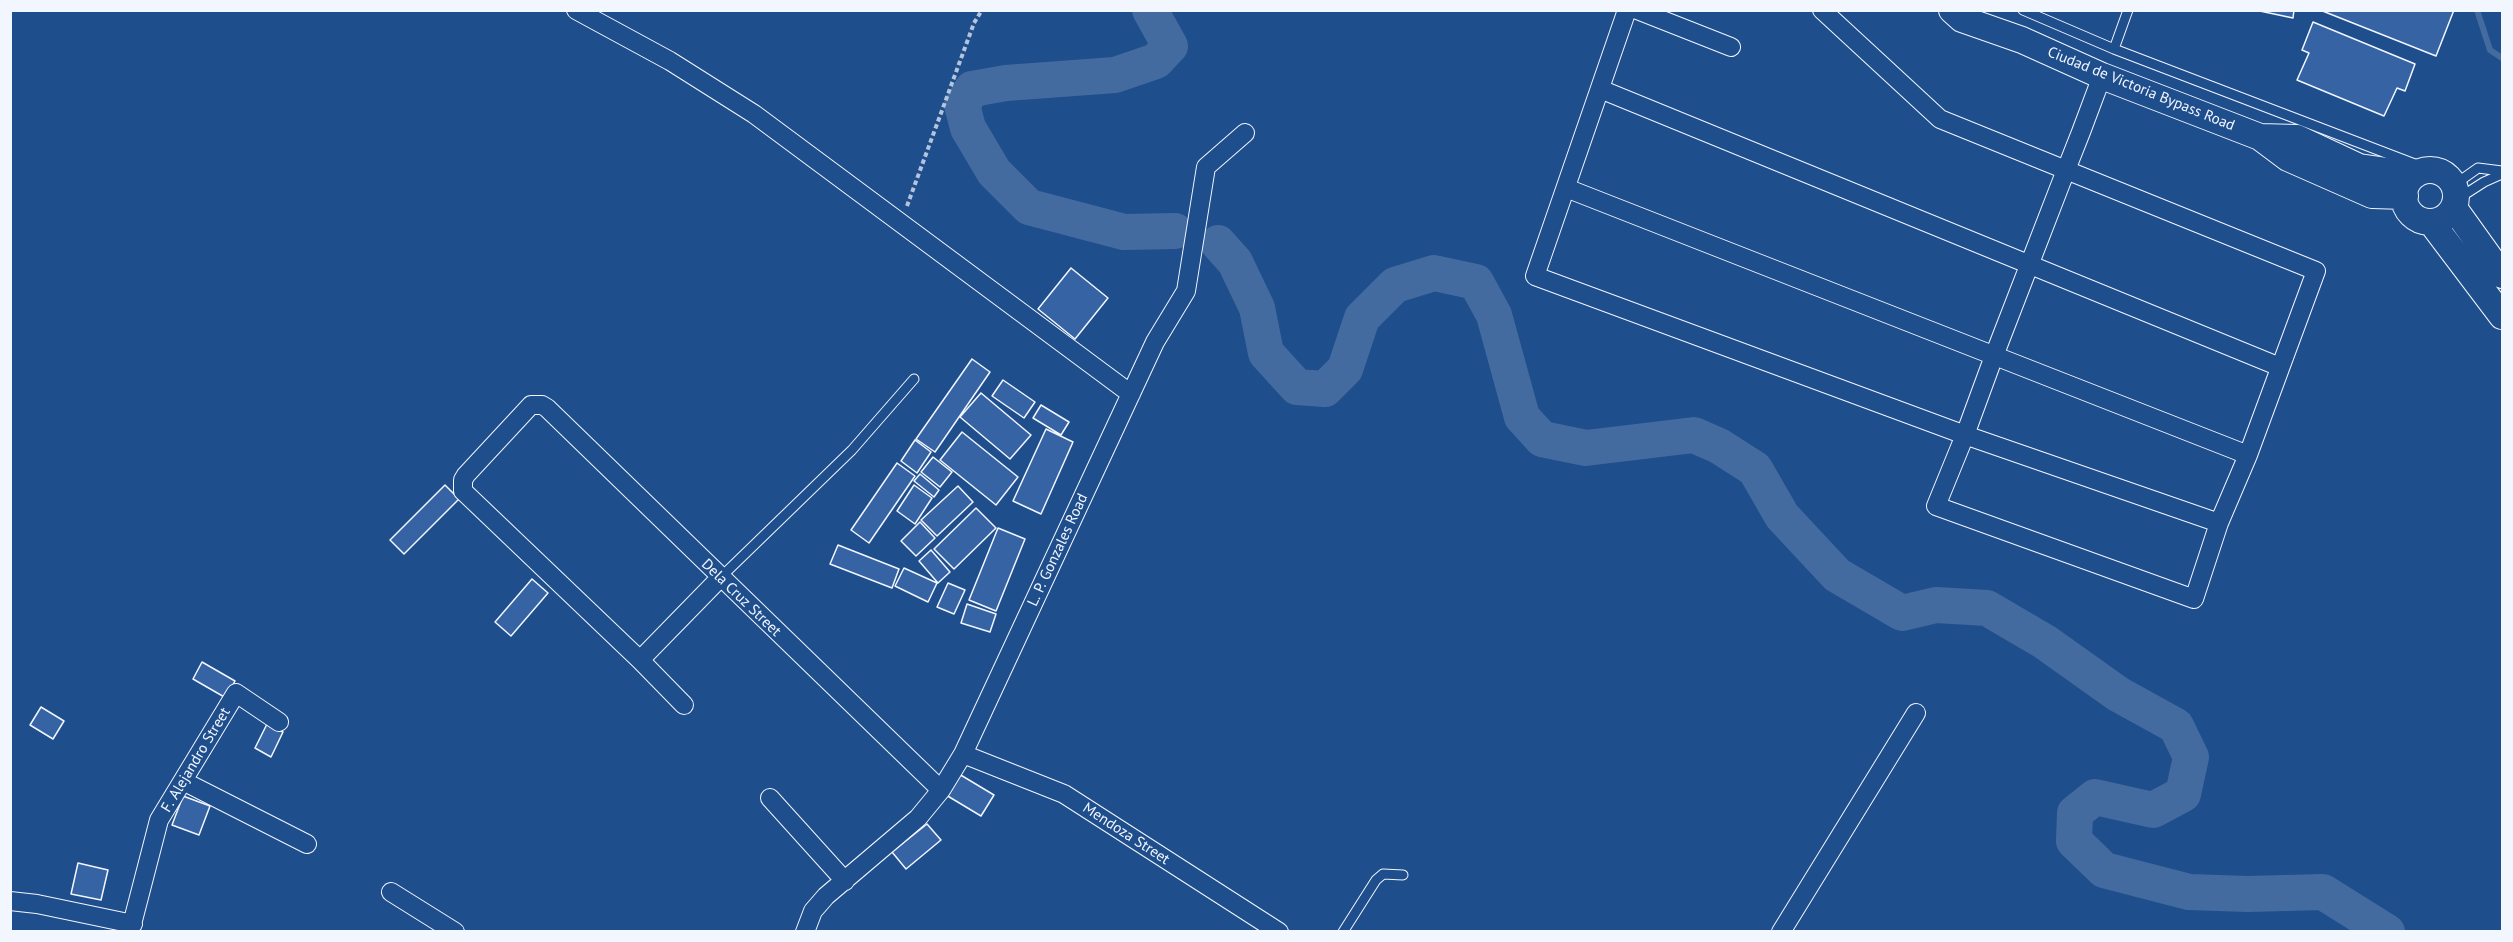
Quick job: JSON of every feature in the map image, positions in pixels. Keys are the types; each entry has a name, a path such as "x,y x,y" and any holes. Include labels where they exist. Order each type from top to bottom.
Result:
{"main road":[{"name":"Ciudad de Victoria Bypass Road","path":"1952,10 1962,19 2022,40 2102,76 2260,137 2298,138 2359,167 2436,189"},
{"name":"Ciudad de Victoria Bypass Road","path":"1991,10 2022,40"},
{"path":"2436,189 2445,218 2431,222 2415,218 2406,204 2436,189"},
{"path":"2436,189 2502,275"},
{"path":"2431,222 2502,316"}],"street":[{"path":"576,10 670,61 754,114 1131,394"},
{"path":"1627,10 1535,276 1965,435 2219,523"},
{"path":"1637,10 1731,48"},
{"path":"1822,10 1940,119 2066,170 2316,271 2248,454 2219,523 2194,599 1936,506 1965,435 1994,356 2066,170 2102,76"},
{"path":"1600,89 2280,367"},
{"name":"L. P. Gonzales Road","path":"805,932 813,911 826,896 918,818 941,790 963,754 1155,342 1186,291 1206,167 1245,133"},
{"path":"1566,188 2248,454"},
{"name":"Dela Cruz Street","path":"640,660 463,490 463,480 466,475 531,405 542,405 941,790"},
{"path":"684,705 640,660 720,578"},
{"name":"F. Alejandro Street","path":"132,928 159,820 236,693 279,722"},
{"path":"1781,932 1916,713"},
{"name":"Mendoza Street","path":"963,754 1064,794 1279,932"},
{"path":"183,781 307,844"},
{"path":"770,798 845,881"},
{"path":"391,892 455,932"},
{"path":"10,901 37,904 132,928"}],"lane":[{"path":"2023,10 2436,189 2484,182 2502,173"},
{"path":"2114,49 2128,10"},
{"path":"2436,189 2478,168 2502,173"},
{"path":"720,578 852,450 914,379"},
{"path":"1343,932 1376,880 1383,874 1403,876"}],"path":[{"path":"900,223 974,23 982,10"}],"building":[{"path":"2255,10 2294,10 2293,18"},
{"path":"2320,10 2454,10 2436,56"},
{"path":"2313,22 2415,64 2405,91 2397,88 2384,116 2297,80 2309,53 2302,50"},
{"path":"1071,268 1108,298 1075,339 1038,309"},
{"path":"972,359 990,372 935,452 916,439"},
{"path":"1003,380 1035,402 1024,418 992,396"},
{"path":"981,393 1031,435 1010,459 960,417"},
{"path":"1041,405 1069,422 1061,435 1033,418"},
{"path":"1046,429 1073,442 1041,514 1013,501"},
{"path":"962,432 1018,477 996,505 940,460"},
{"path":"915,440 931,452 917,473 901,461"},
{"path":"933,457 952,472 940,487 921,472"},
{"path":"897,463 915,476 869,543 851,530"},
{"path":"920,474 939,490 934,497 914,481"},
{"path":"445,485 459,499 404,554 390,540"},
{"path":"914,485 932,498 915,524 897,511"},
{"path":"958,486 973,502 937,536 921,520"},
{"path":"976,508 996,528 954,569 934,549"},
{"path":"920,522 935,538 916,556 901,541"},
{"path":"998,528 1025,539 996,611 969,600"},
{"path":"838,545 899,569 892,588 830,564"},
{"path":"931,550 950,572 938,583 919,561"},
{"path":"904,568 937,583 928,602 895,586"},
{"path":"532,579 548,593 511,636 495,622"},
{"path":"948,583 965,590 954,614 937,607"},
{"path":"967,604 996,614 990,632 961,623"},
{"path":"202,662 235,681 226,698 193,679"},
{"path":"41,707 64,721 53,739 30,725"},
{"path":"267,724 283,732 271,757 255,748"},
{"path":"959,774 994,795 981,816 946,795"},
{"path":"183,796 210,806 199,835 172,825"},
{"path":"927,824 941,840 906,869 892,852"},
{"path":"78,863 108,870 101,900 71,894"}],"waterway":[{"path":"1150,10 1170,46 1156,61 1115,75 1006,83 972,89 962,105 968,128 994,172 1029,207 1124,232 1175,231"},
{"path":"2477,10 2490,50 2502,58"},
{"path":"1218,243 1235,262 1257,308 1266,353 1297,387 1325,389 1345,369 1362,318 1395,285 1434,273 1476,282 1494,315 1522,417 1542,439 1586,448 1694,435 1719,446 1755,469 1782,516 1837,575 1902,613 1936,605 1987,608 2045,642 2118,694 2176,726 2191,757 2183,794 2153,810 2095,797 2075,813 2074,841 2104,870 2189,892 2248,894 2323,892 2387,932"}]}
